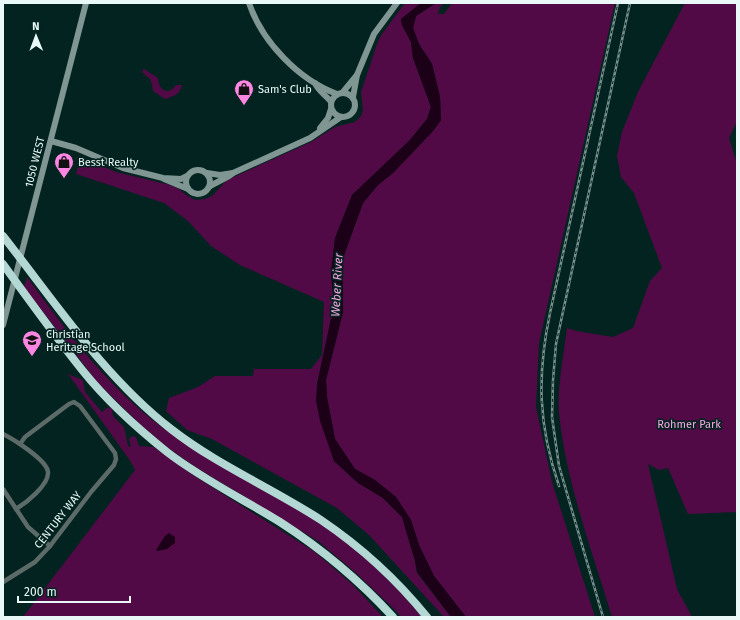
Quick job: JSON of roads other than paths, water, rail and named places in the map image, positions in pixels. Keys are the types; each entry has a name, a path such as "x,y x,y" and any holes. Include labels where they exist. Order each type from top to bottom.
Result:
{"highway":[{"path":"5,238 107,369 145,407 171,429 200,449 320,519 360,549 384,570 407,592 428,617"},
{"path":"3,265 83,371 117,408 142,431 196,472 281,523 317,547 355,578 393,617"}],"street":[{"name":"1050 WEST","path":"3,325 86,3"},
{"path":"249,3 258,24 275,49 286,60 315,83 353,97"},
{"path":"315,83 327,97 335,114 341,117 347,117 355,110 356,103 353,97 357,76 374,34 396,3"},
{"path":"319,131 328,118 331,106 340,93 357,76"},
{"path":"163,178 166,181 194,194 202,194 210,186 233,173 310,138 341,117"},
{"path":"51,142 76,148 114,165 163,178 181,179 192,171 203,171 210,179 210,186"},
{"path":"207,174 220,175 233,173"},
{"path":"187,176 186,183 188,190"},
{"name":"CENTURY WAY","path":"3,582 35,562 50,546 91,492 114,465 116,459 115,453 80,406 74,402 69,404 25,437 20,444"},
{"path":"3,434 20,444 45,465 48,472 47,479 32,497 16,509"},
{"path":"3,489 28,527 50,546"}],"water":[{"name":"Weber River","path":"421,3 436,3 416,16 413,28 419,44 432,64 440,97 441,120 433,131 393,173 378,185 363,203 343,258 343,312 326,380 327,397 335,439 355,469 375,480 396,497 411,520 419,545 434,576 466,617 451,617 417,572 402,517 383,498 358,483 334,461 320,421 316,401 317,384 334,305 331,273 335,238 352,195 409,141 427,119 431,107 413,58 411,42 402,25 401,19"},
{"path":"169,533 175,537 175,543 167,549 156,550 165,536"}],"railway":[{"path":"559,486 552,464 543,421 543,358 550,313 618,3"},
{"path":"603,617 559,466 552,417 553,380 556,344 630,3"}],"place":[{"name":"Sam's Club","path":"244,106"},
{"name":"Besst Realty","path":"64,179"},
{"name":"Christian Heritage School","path":"32,357"}],"park label":[{"name":"Rohmer Park","path":"689,424"}]}
